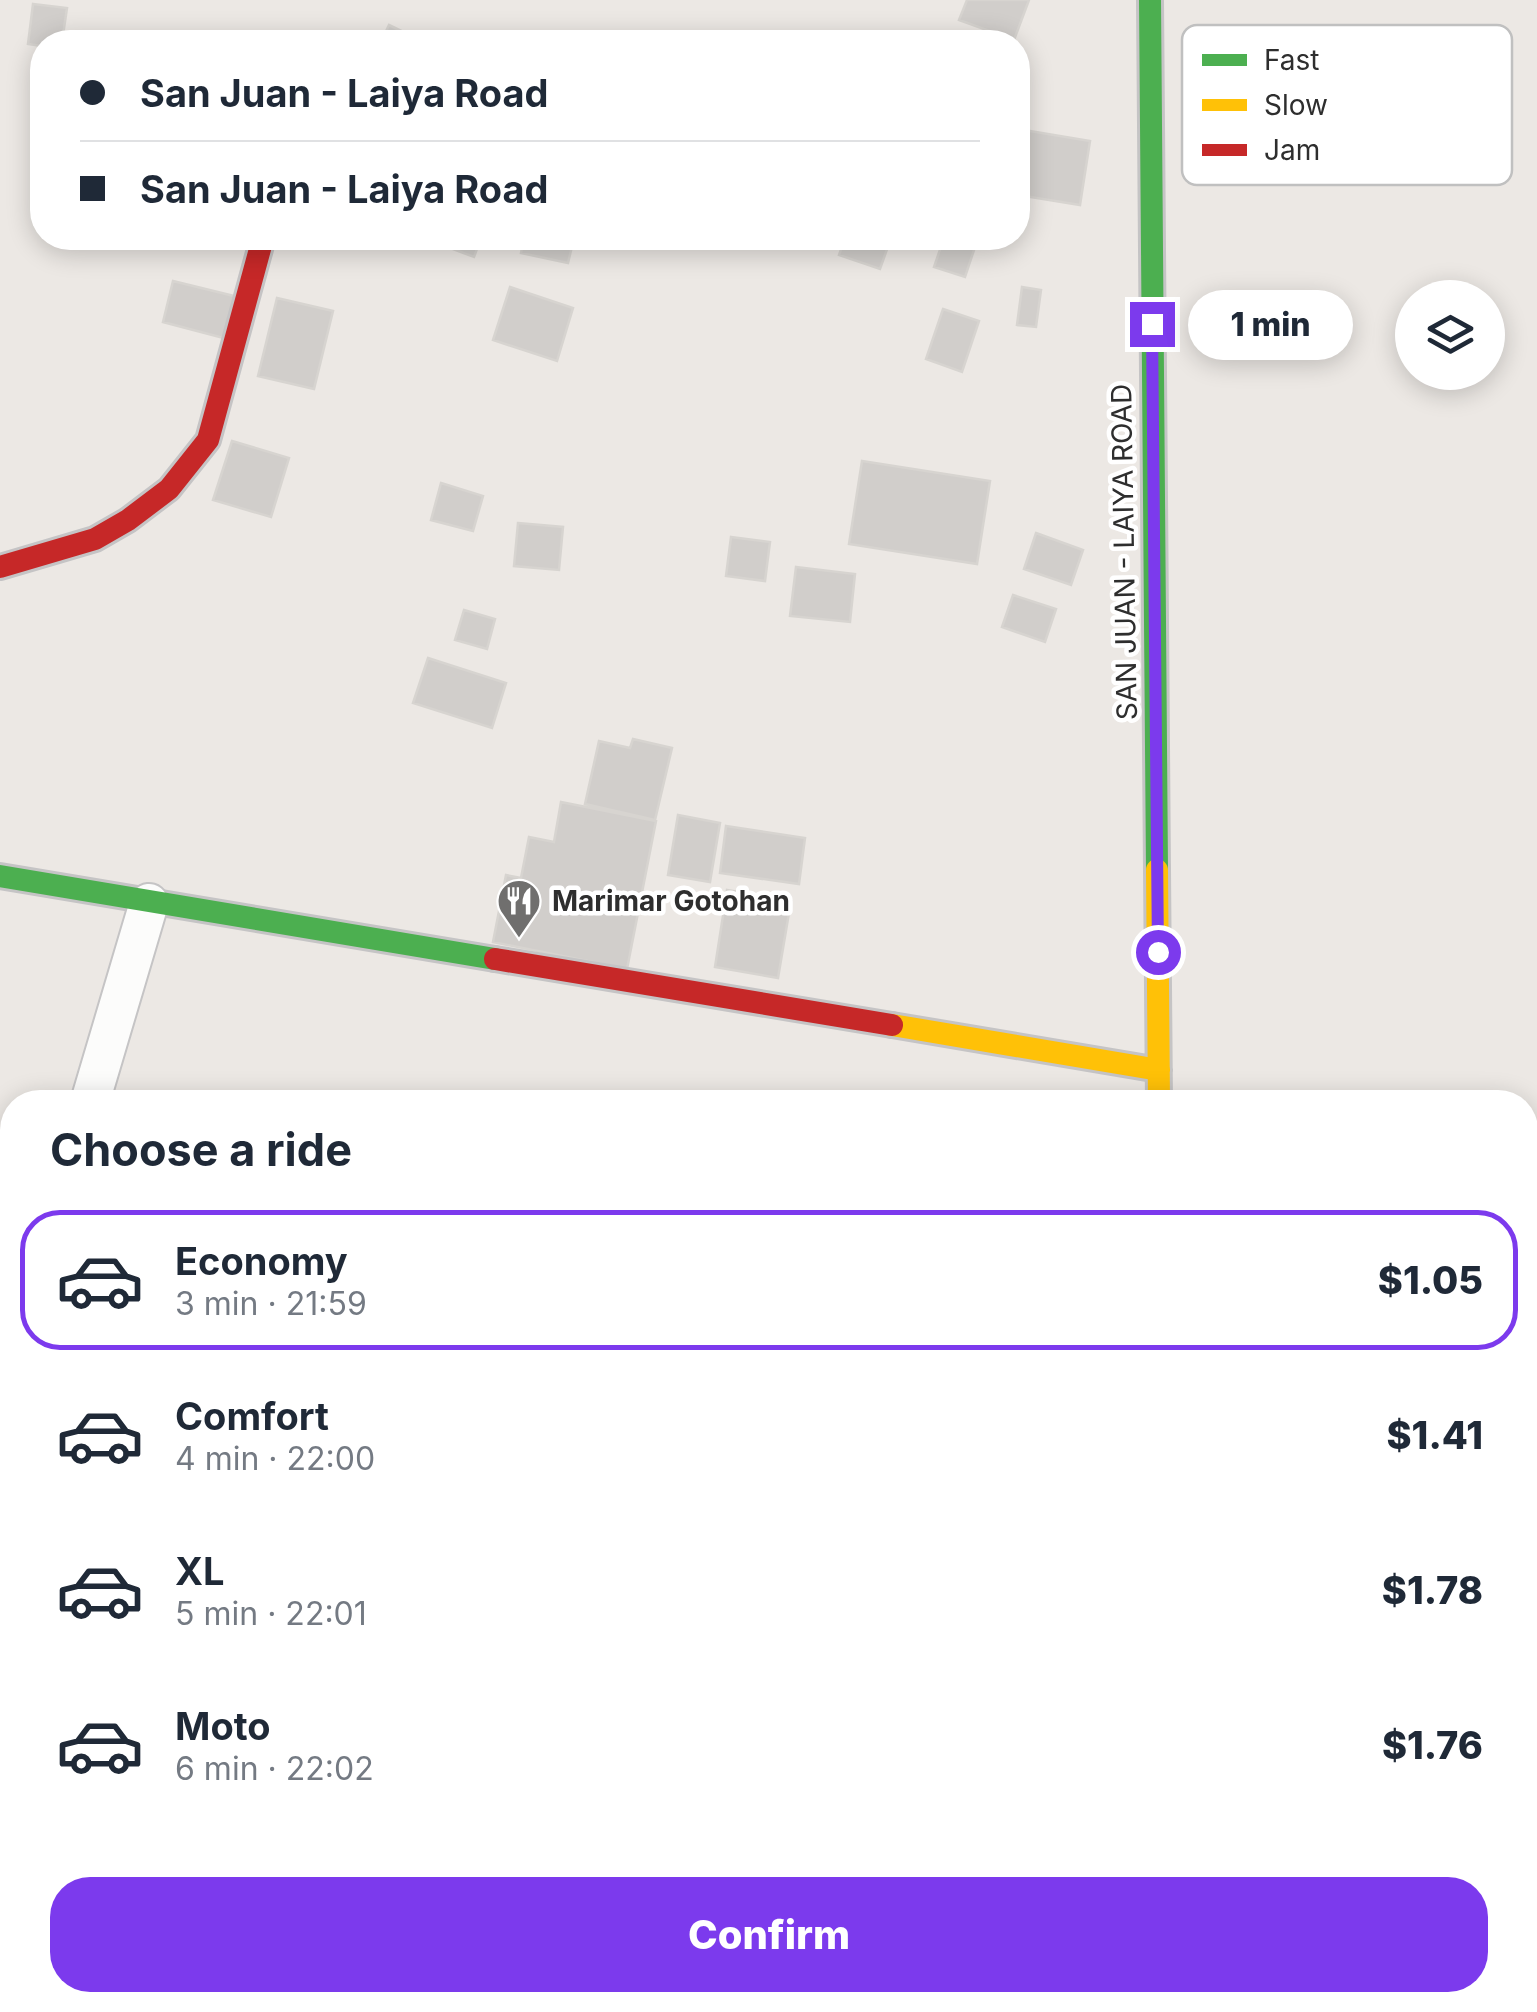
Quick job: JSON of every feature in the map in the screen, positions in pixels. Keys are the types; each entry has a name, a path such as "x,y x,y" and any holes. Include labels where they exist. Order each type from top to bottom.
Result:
{"street":[{"name":"SAN JUAN - LAIYA ROAD","path":"1150,0 1159,1090"},
{"path":"0,568 96,539 169,489 208,440 260,250"},
{"path":"0,876 1159,1070"},
{"path":"93,1090 148,903"}],"building":[{"path":"967,0 1029,0 1018,30 986,30 959,20"},
{"path":"33,4 67,8 64,30 30,30 28,44"},
{"path":"1030,131 1090,141 1080,205 1030,197"},
{"path":"456,250 477,250 474,257"},
{"path":"522,250 571,250 568,263 521,253"},
{"path":"841,250 887,250 880,269 839,255"},
{"path":"940,250 974,250 965,277 934,267"},
{"path":"173,281 242,298 231,340 163,322"},
{"path":"510,287 573,308 557,361 493,340"},
{"path":"1022,287 1041,290 1036,327 1017,325"},
{"path":"277,298 333,311 314,389 258,376"},
{"path":"943,309 979,321 962,372 926,359"},
{"path":"232,441 289,458 271,517 213,500"},
{"path":"862,461 990,481 977,564 849,544"},
{"path":"441,483 483,496 473,531 431,520"},
{"path":"518,523 563,527 559,570 514,566"},
{"path":"1036,533 1083,550 1071,585 1024,569"},
{"path":"731,537 770,542 765,581 726,576"},
{"path":"796,567 855,574 850,622 790,616"},
{"path":"1013,595 1056,609 1045,642 1002,627"},
{"path":"464,610 495,619 487,649 455,640"},
{"path":"428,658 506,683 492,728 413,703"},
{"path":"633,739 672,748 655,820 585,804 599,741 630,748"},
{"path":"561,802 656,821 627,969 493,942 506,875 521,878 529,837 554,842"},
{"path":"678,815 720,823 710,882 668,875"},
{"path":"726,826 805,838 799,884 720,873"},
{"path":"727,890 791,901 778,978 715,967"}],"traffic: fast":[{"path":"1150,0 1157,870"},
{"path":"0,876 495,959"}],"traffic: slow":[{"path":"1157,870 1159,1090"},
{"path":"892,1025 1159,1070"}],"traffic: jam":[{"path":"0,567 95,539 169,489 208,440 260,250"},
{"path":"495,959 892,1025"}],"place":[{"name":"Marimar Gotohan","path":"519,939"}],"route":[{"path":"1152,324 1158,952"}]}
